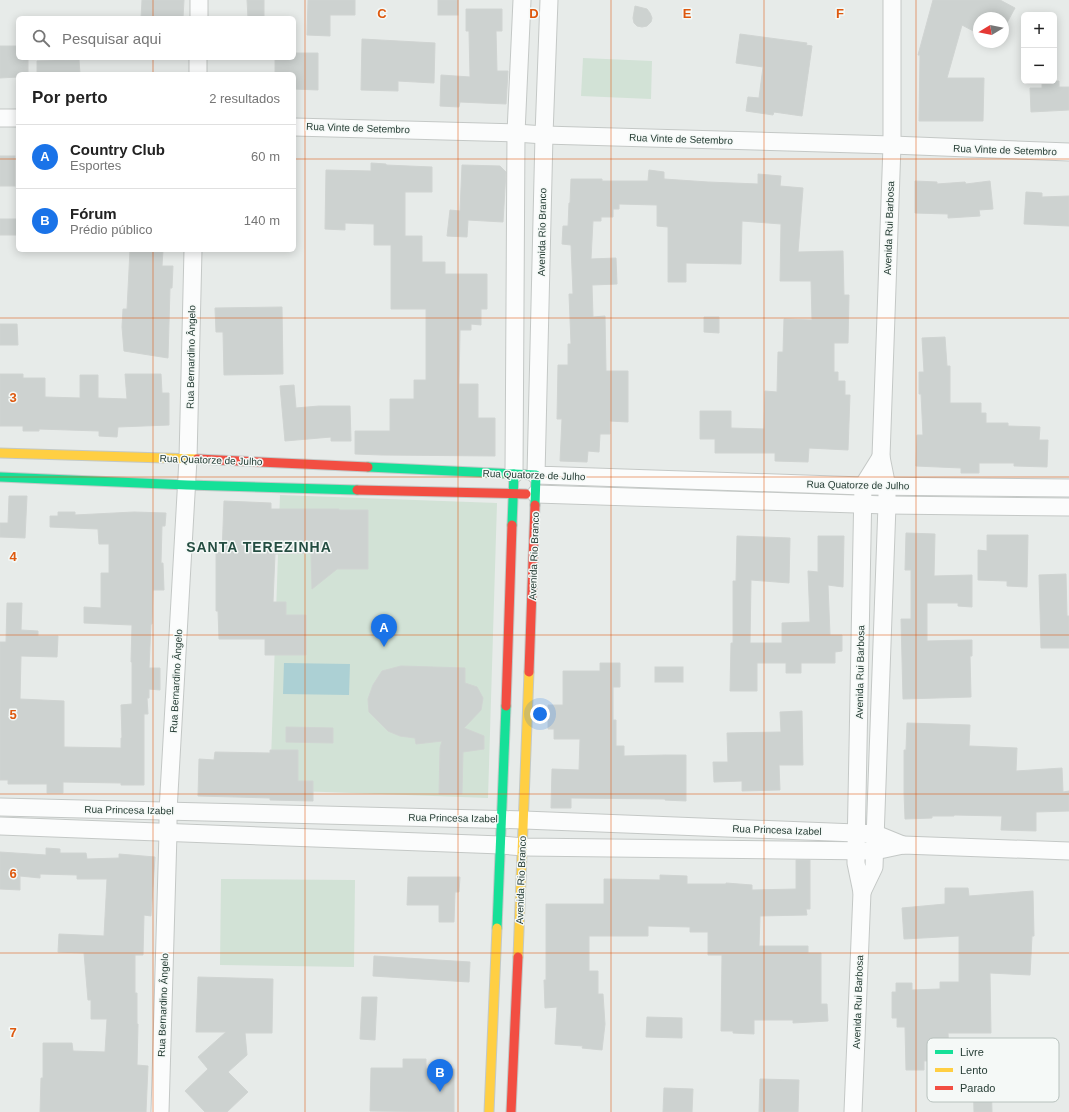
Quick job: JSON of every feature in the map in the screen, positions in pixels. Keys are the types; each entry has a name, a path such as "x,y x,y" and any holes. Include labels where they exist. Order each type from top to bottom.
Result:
{"street":[{"path":"199,0 199,16"},
{"path":"489,1112 501,846 514,474 516,133 522,0"},
{"name":"Avenida Rio Branco","path":"511,1112 523,847 536,494 544,135 549,0"},
{"name":"Avenida Rui Barbosa","path":"862,892 874,867 876,834 887,505 887,486 881,457 892,145 892,0"},
{"path":"198,60 198,72"},
{"path":"0,118 16,118"},
{"name":"Rua Vinte de Setembro","path":"296,127 892,145 1069,152"},
{"name":"Rua Bernardino Ângelo","path":"160,1112 168,811 187,485 193,252"},
{"name":"Rua Quatorze de Julho","path":"0,452 87,458 188,459 315,476 397,479 514,474 863,486 1069,488"},
{"name":"Avenida Rui Barbosa","path":"854,1112 862,892 856,864 856,833 863,486 881,457"},
{"name":"Rua Quatorze de Julho","path":"0,476 85,477 187,485 315,476 397,479 513,493 536,494 887,505 1069,507"},
{"path":"1049,506 1050,487"},
{"path":"510,579 533,579"},
{"path":"504,738 527,739"},
{"name":"Rua Princesa Izabel","path":"0,807 502,819 856,833 876,834 903,845"},
{"name":"Rua Princesa Izabel","path":"0,826 523,847 875,851 903,845 1069,851"}],"green space":[{"path":"583,58 652,61 651,99 581,96"},
{"path":"280,495 497,503 488,798 270,790"},
{"path":"221,879 355,880 354,967 220,965"}],"water":[{"path":"284,663 350,664 349,695 283,694"}],"building":[{"path":"142,0 184,0 183,16 141,16"},
{"path":"247,0 264,0 264,16 248,16"},
{"path":"308,0 355,0 355,15 330,15 330,36 307,35"},
{"path":"438,0 458,0 458,15 438,15"},
{"path":"933,0 1000,0 1015,8 1009,19 1009,12 973,12 973,31 962,25 947,78 984,78 983,121 919,121 920,55 918,55"},
{"path":"635,6 647,9 650,13 652,18 651,22 647,26 637,26 634,23 633,18"},
{"path":"466,9 502,9 502,31 496,31 497,71 508,71 506,104 460,102 459,107 440,106 441,75 470,77 469,31 466,31"},
{"path":"740,34 807,43 806,45 812,46 802,116 774,112 773,115 746,111 748,97 759,98 763,67 736,63"},
{"path":"362,39 435,43 434,83 398,81 398,91 361,90"},
{"path":"0,46 16,46 16,60 28,60 28,72 16,72 16,77 0,78"},
{"path":"296,53 318,53 318,90 296,89 296,72 275,72 275,60 296,60"},
{"path":"79,60 80,72 37,72 37,61"},
{"path":"1057,81 1059,81 1059,87 1069,87 1069,110 1031,112 1030,88 1042,88 1042,84 1057,84"},
{"path":"0,156 15,156 15,186 0,186"},
{"path":"371,163 432,167 432,192 405,192 405,236 422,236 422,262 445,262 445,274 487,274 487,309 481,309 481,325 471,324 471,330 460,330 459,384 478,384 478,418 495,418 495,456 355,454 355,431 390,431 390,399 414,399 414,380 426,380 426,309 391,309 391,245 374,245 374,224 345,223 345,230 325,229 326,170 371,171"},
{"path":"462,165 500,166 506,172 503,222 468,220 467,237 447,236 450,210 460,211"},
{"path":"649,170 664,172 664,179 708,182 758,184 758,174 781,176 780,186 803,188 798,252 843,251 844,295 849,295 848,343 834,343 834,372 838,372 838,381 845,381 845,395 850,395 848,450 809,448 808,462 775,461 775,453 715,453 715,439 700,439 700,411 731,411 731,428 764,429 765,391 777,392 778,352 783,352 784,319 812,320 811,281 780,281 781,224 742,221 741,264 686,263 686,282 668,282 668,227 657,226 657,205 619,204 619,209 613,209 613,217 601,217 601,221 593,221 591,259 616,258 617,284 592,285 593,317 605,316 606,371 628,371 628,422 610,421 610,434 600,434 599,452 588,451 587,462 560,461 562,419 557,419 558,365 568,365 568,344 571,344 569,294 573,294 571,245 562,244 563,226 568,226 571,179 648,181"},
{"path":"915,181 937,182 937,184 965,182 966,184 990,181 993,209 979,210 980,216 948,218 948,214 915,213"},
{"path":"1026,192 1042,193 1042,197 1069,196 1069,226 1024,224"},
{"path":"0,219 16,219 16,235 0,235"},
{"path":"130,252 163,252 162,266 173,266 172,288 170,288 168,358 124,351 122,327 123,309 127,309"},
{"path":"282,307 283,374 224,375 223,332 216,332 215,308"},
{"path":"704,317 719,317 719,333 704,332"},
{"path":"0,324 17,324 18,345 0,345"},
{"path":"945,337 947,366 950,366 950,403 981,403 981,413 986,413 986,423 1008,423 1008,426 1040,427 1039,440 1048,440 1047,467 1014,466 1014,463 979,463 979,473 961,473 961,468 916,466 917,435 923,435 921,394 919,394 919,372 924,372 922,338"},
{"path":"0,374 23,374 23,378 45,378 45,397 80,398 80,375 98,375 98,398 127,399 125,374 161,374 162,393 169,393 169,425 118,427 117,437 99,436 99,431 39,429 39,431 23,431 23,426 0,426"},
{"path":"294,385 296,408 350,406 351,441 331,441 331,437 285,441 280,386"},
{"path":"9,496 27,496 25,538 0,537 0,523 8,523"},
{"path":"224,501 271,503 271,509 368,510 368,569 337,569 312,589 311,553 275,554 273,602 286,602 286,615 306,615 306,655 265,655 265,639 219,639 218,611 216,611 216,552 222,553"},
{"path":"58,512 75,512 75,515 134,512 166,513 165,526 162,526 161,563 163,563 164,590 153,590 149,668 160,668 160,690 149,689 149,698 147,698 148,714 144,714 144,785 63,782 63,793 47,793 47,784 8,784 8,780 0,780 0,642 6,642 7,603 22,603 21,630 38,631 38,636 58,636 57,657 21,656 20,699 64,701 64,747 121,748 121,705 132,704 132,625 84,623 84,607 101,608 101,573 109,573 109,544 99,544 98,529 50,527 50,516 58,516"},
{"path":"906,533 935,534 934,576 972,575 972,607 958,606 958,603 927,603 927,641 972,640 972,656 970,656 971,697 903,699 901,619 911,619 911,570 905,570"},
{"path":"987,535 1028,535 1027,587 1007,586 1007,581 978,580 978,550 987,551"},
{"path":"737,536 790,538 789,583 751,580 750,643 782,643 782,623 810,622 808,571 818,572 818,536 844,536 843,587 828,585 830,635 842,635 842,651 835,652 835,663 801,663 801,673 786,673 786,663 757,663 757,691 730,691 731,643 733,643 733,581 736,581"},
{"path":"1066,574 1067,616 1069,616 1069,648 1041,648 1039,575"},
{"path":"600,663 620,663 620,687 613,687 613,720 616,720 616,746 624,746 624,756 686,755 686,801 665,799 571,798 571,808 551,808 552,769 579,770 580,739 554,739 554,729 548,729 548,705 563,705 563,671 600,671"},
{"path":"401,666 465,668 465,683 477,687 483,698 481,710 464,728 484,736 484,749 463,752 462,794 439,794 440,748 442,741 416,744 415,738 400,736 388,731 369,712 368,699 373,685 382,671"},
{"path":"655,667 683,667 683,682 655,682"},
{"path":"802,711 803,765 779,765 780,790 742,791 742,781 714,782 713,762 728,762 727,733 781,732 780,712"},
{"path":"907,723 970,725 969,746 1017,748 1016,771 1062,768 1063,792 1069,791 1069,811 1036,812 1036,831 1001,830 1002,816 954,815 932,816 932,818 905,819 904,750 906,750"},
{"path":"286,727 333,728 333,743 286,742"},
{"path":"270,750 298,750 298,781 313,781 313,801 198,796 199,759 214,760 215,752 270,753"},
{"path":"46,848 60,849 60,853 86,853 87,859 119,858 119,854 155,857 151,916 144,915 143,955 135,955 135,993 137,993 138,1024 137,1065 148,1066 146,1112 40,1112 41,1078 43,1078 43,1043 72,1043 73,1051 105,1052 107,1019 91,1019 91,1000 88,1000 84,953 58,952 59,934 104,936 107,879 77,879 77,875 40,874 40,878 20,876 20,890 0,889 0,852 46,855"},
{"path":"796,860 810,860 810,909 806,909 807,915 760,916 759,946 808,946 808,953 821,953 821,1004 827,1004 828,1021 793,1023 793,1020 754,1020 754,1034 721,1031 722,955 708,955 708,932 690,932 690,927 648,926 648,936 589,936 589,971 598,971 598,994 603,994 605,1024 602,1050 582,1048 583,1046 555,1044 557,1007 545,1008 544,980 546,980 546,904 604,904 604,879 660,880 660,875 687,876 687,884 726,883 752,885 752,890 796,889"},
{"path":"408,877 460,877 459,892 455,892 454,922 439,922 439,905 407,905"},
{"path":"945,888 968,888 969,896 1033,891 1034,936 1032,936 1030,975 990,973 991,1033 948,1033 948,1038 927,1038 927,1061 924,1061 924,1070 906,1070 905,1027 897,1027 897,1018 892,1018 892,992 896,992 896,983 912,983 912,990 940,989 940,982 959,982 959,936 904,939 902,908 945,904"},
{"path":"374,956 470,962 469,982 373,976"},
{"path":"198,977 273,979 272,1033 245,1033 247,1055 228,1072 248,1092 227,1112 205,1112 185,1091 208,1069 198,1057 226,1032 196,1032"},
{"path":"362,997 377,997 375,1040 360,1039"},
{"path":"647,1017 682,1018 682,1038 646,1037"},
{"path":"403,1059 426,1059 426,1069 454,1069 454,1112 370,1111 371,1068 403,1068"},
{"path":"760,1079 799,1080 798,1112 759,1112"},
{"path":"664,1088 693,1089 692,1112 663,1112"},
{"path":"974,1102 992,1102 992,1112 974,1112"}],"traffic: fast":[{"path":"368,467 536,475 535,505"},
{"path":"512,525 514,474"},
{"path":"0,477 357,490"},
{"path":"497,928 506,706"}],"traffic: slow":[{"path":"0,453 197,459"},
{"path":"518,957 529,672"},
{"path":"489,1112 497,928"}],"traffic: jam":[{"path":"197,459 368,467"},
{"path":"357,490 526,494"},
{"path":"529,672 535,505"},
{"path":"506,706 512,525"},
{"path":"511,1112 518,957"}],"place":[{"name":"Country Club","path":"384,647"},
{"name":"Fórum","path":"440,1092"}],"district":[{"name":"SANTA TEREZINHA","path":"259,547"}]}
